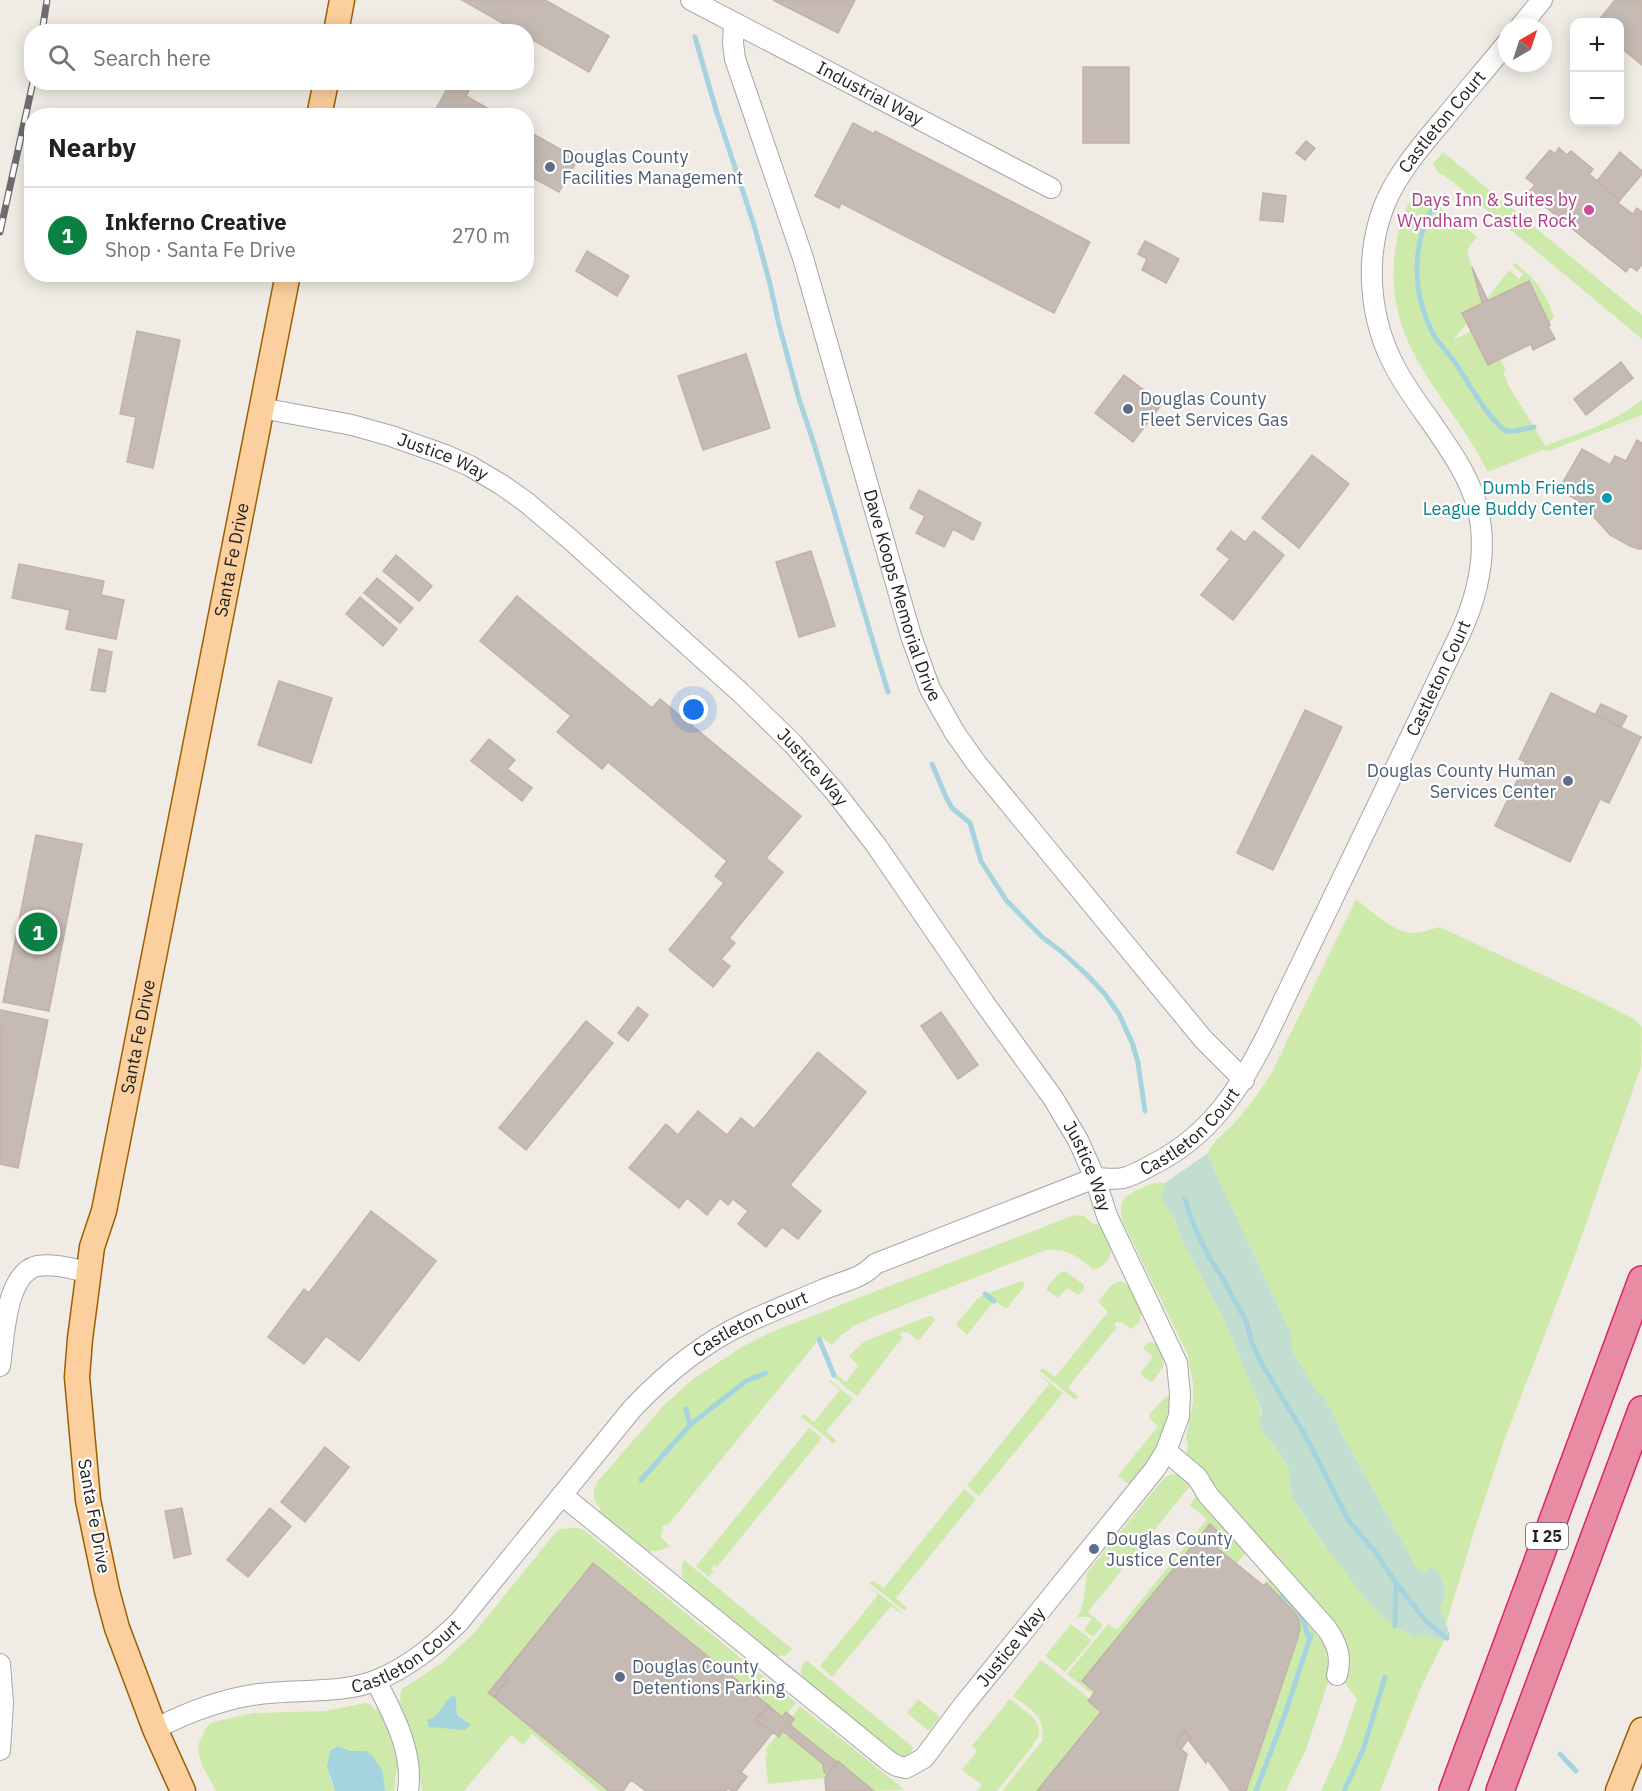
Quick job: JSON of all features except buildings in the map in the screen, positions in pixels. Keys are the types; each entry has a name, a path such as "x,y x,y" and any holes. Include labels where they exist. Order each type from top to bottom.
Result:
{"highway":[{"name":"I 25","path":"1453,1791 1642,1280"},
{"name":"I 25","path":"1500,1791 1642,1410"}],"main road":[{"path":"338,24 342,0"},
{"path":"321,108 324,90"},
{"name":"Santa Fe Drive","path":"183,1791 155,1729 117,1628 107,1591 88,1500 77,1377 92,1246 104,1211 286,282"},
{"path":"1618,1791 1642,1730"}],"street":[{"name":"Industrial Way","path":"691,0 1051,188"},
{"path":"1527,18 1542,0"},
{"name":"Dave Koops Memorial Drive","path":"734,23 735,59 802,258 911,636 930,689 942,712 977,764 1197,1032 1244,1080"},
{"name":"Castleton Court","path":"155,1729 184,1714 226,1700 258,1694 350,1686 376,1681 411,1662 438,1642 459,1622 632,1409 682,1362 730,1331 868,1272 876,1264 1095,1178 1123,1178 1154,1164 1171,1155 1219,1114 1244,1080 1268,1033 1467,620 1477,590 1482,554 1478,511 1458,463 1405,384 1389,354 1374,304 1372,267 1379,220 1398,179 1430,136 1498,54"},
{"name":"Justice Way","path":"261,408 335,422 391,436 445,455 486,475 526,502 571,540 741,693 793,744 836,792 876,845 1057,1105 1078,1140 1095,1178 1107,1216 1177,1363 1181,1405 1167,1450 1155,1468 962,1707 924,1758 906,1768 890,1762 562,1495"},
{"path":"0,1366 9,1306 22,1276 31,1268 44,1265 88,1272"},
{"path":"1167,1450 1197,1477 1208,1495 1327,1629 1340,1657 1337,1675"},
{"path":"0,1664 3,1703 0,1750"},
{"path":"376,1681 397,1722 408,1764 409,1790"}],"green space":[{"path":"1443,152 1642,315 1642,339 1453,182 1442,174 1440,175 1433,164"},
{"path":"1417,195 1428,198 1477,237 1467,250 1482,303 1462,313 1467,323 1453,340 1471,331 1488,365 1500,359 1506,370 1503,372 1510,388 1546,447 1609,421 1642,400 1642,415 1488,472 1420,364 1406,337 1397,308 1393,276 1397,240 1406,209"},
{"path":"1515,263 1529,275 1544,294 1554,318 1549,322 1529,281 1488,301 1487,299 1509,270 1519,279 1523,274 1513,266"},
{"path":"1356,899 1398,929 1415,933 1440,927 1605,1004 1634,1019 1642,1027 1641,1067 1574,1258 1504,1441 1446,1624 1440,1607 1445,1591 1440,1576 1434,1565 1424,1573 1417,1568 1342,1434 1331,1409 1324,1397 1317,1394 1292,1350 1292,1335 1208,1153 1245,1110 1270,1076"},
{"path":"1208,1153 1292,1335 1292,1350 1317,1393 1324,1397 1331,1409 1342,1434 1417,1568 1424,1573 1434,1565 1442,1581 1445,1596 1440,1607 1450,1635 1444,1641 1427,1635 1414,1638 1384,1618 1323,1544 1292,1498 1289,1469 1258,1423 1262,1413 1223,1317 1183,1243 1175,1220 1161,1198 1165,1183"},
{"path":"1154,1183 1165,1183 1161,1198 1175,1220 1183,1243 1223,1317 1257,1399 1269,1441 1289,1469 1292,1498 1323,1545 1427,1635 1444,1641 1422,1685 1380,1791 1321,1791 1341,1746 1357,1699 1344,1682 1347,1663 1211,1489 1203,1468 1186,1453 1188,1446 1186,1438 1193,1402 1193,1383 1187,1353 1123,1222 1121,1213 1121,1206 1128,1195"},
{"path":"1078,1215 1084,1216 1094,1225 1099,1223 1109,1242 1111,1253 1109,1259 1097,1269 1093,1269 1076,1256 1064,1251 1043,1251 876,1316 854,1326 832,1345 818,1336 815,1339 817,1342 667,1526 665,1524 662,1527 664,1530 660,1536 670,1546 648,1551 598,1512 601,1509 594,1495 598,1481 664,1405 693,1379 742,1347 769,1333"},
{"path":"1065,1271 1084,1285 1084,1289 1078,1295 1067,1288 1058,1298 1047,1290 1047,1287 1057,1275"},
{"path":"1022,1281 1024,1287 1006,1309 994,1301 967,1335 957,1326 957,1323 978,1298"},
{"path":"1121,1281 1129,1286 1137,1300 1141,1313 1140,1320 1131,1329 1117,1321 1114,1325 1117,1327 1068,1387 1078,1397 1075,1400 1040,1371 1043,1368 1055,1377 1108,1312 1099,1301 1111,1285"},
{"path":"929,1316 935,1320 920,1339 917,1340 908,1332 903,1331 900,1335 903,1337 857,1396 832,1376 837,1375 846,1382 858,1366 849,1356 865,1341"},
{"path":"1148,1342 1157,1343 1164,1360 1163,1367 1152,1382 1140,1374 1153,1357 1144,1349"},
{"path":"1038,1373 1063,1393 979,1496 967,1486 1049,1384"},
{"path":"830,1380 853,1399 826,1431 836,1440 834,1444 800,1416 804,1414 814,1422 840,1390"},
{"path":"1166,1396 1170,1397 1170,1409 1165,1433 1145,1465 1128,1484 1118,1476 1158,1426 1149,1415"},
{"path":"799,1419 822,1438 717,1567 714,1565 711,1569 714,1571 709,1577 696,1566 809,1428"},
{"path":"1179,1472 1189,1480 1190,1486 1088,1612 1103,1625 1093,1637 1084,1630 1092,1619 1077,1617 1083,1603 1087,1573 1164,1478"},
{"path":"964,1489 976,1499 896,1598 907,1608 905,1611 869,1583 874,1581 884,1588"},
{"path":"1198,1493 1247,1552 1236,1564 1217,1548 1220,1544 1217,1541 1221,1536 1209,1525 1082,1680 1095,1692 1093,1695 1067,1674 1108,1624 1117,1630 1207,1519 1190,1505"},
{"path":"560,1529 584,1530 796,1703 782,1717 593,1563 489,1693 609,1791 600,1791 532,1734 523,1745 511,1735 464,1791 422,1791 411,1734 396,1702 401,1699 402,1689 443,1662 474,1633","holes":["449,1698 456,1698 457,1715 468,1722 429,1727 430,1719 439,1713"]},
{"path":"684,1560 792,1649 785,1656 774,1656 687,1585 682,1573"},
{"path":"1262,1560 1328,1640 1331,1673 1307,1747 1286,1791 1246,1791 1297,1640 1298,1631 1297,1622 1290,1608 1266,1583 1270,1579 1256,1566"},
{"path":"868,1585 903,1613 891,1606 832,1677 820,1666 878,1595"},
{"path":"1071,1624 1092,1640 1065,1672 1045,1656"},
{"path":"806,1660 913,1747 911,1754 904,1757 898,1756 804,1680 801,1670"},
{"path":"1041,1660 1090,1699 1088,1701 1101,1712 1037,1791 1002,1791 1042,1741 1043,1732 1039,1719 1031,1709 1013,1696"},
{"path":"918,1699 940,1717 929,1731 907,1713"},
{"path":"1010,1699 1034,1718 1038,1725 1039,1735 997,1791 977,1791 982,1785 962,1770 977,1751 972,1746"},
{"path":"366,1703 375,1710 379,1708 392,1737 398,1761 394,1791 385,1791 383,1772 373,1756 338,1746 329,1776 335,1791 216,1791 202,1765 198,1752 199,1743 205,1729 213,1722 253,1713 325,1711"},
{"path":"800,1706 905,1790 874,1791 790,1725 794,1719 792,1717"},
{"path":"783,1731 823,1764 824,1772 828,1775 825,1778 768,1784 766,1749"}],"water":[{"path":"454,1695 457,1715 470,1726 464,1730 429,1727 427,1720 437,1715 447,1700"},
{"path":"338,1746 350,1751 366,1751 373,1756 383,1772 385,1791 335,1791 327,1767 330,1751"}],"waterway":[{"path":"695,37 716,110 754,225 799,399 888,692"},
{"path":"1435,204 1421,236 1418,253 1418,287 1427,321 1435,337 1484,407 1505,431 1534,427"},
{"path":"932,764 952,808 970,823 981,861 1006,900 1042,937 1087,975 1119,1014 1133,1045 1138,1063 1145,1111"},
{"path":"1185,1199 1194,1226 1208,1255 1246,1321 1252,1343 1262,1364 1305,1435 1349,1521 1376,1553 1426,1621 1447,1638"},
{"path":"985,1294 994,1301"},
{"path":"819,1339 834,1375"},
{"path":"690,1425 746,1381 766,1373"},
{"path":"641,1480 690,1425 686,1409"},
{"path":"1395,1626 1396,1583"},
{"path":"1282,1596 1297,1609 1308,1636 1311,1637"},
{"path":"1256,1791 1311,1635"},
{"path":"1344,1791 1363,1750 1385,1677"},
{"path":"1560,1754 1576,1771"}],"railway":[{"path":"43,24 47,0"},
{"path":"27,108 31,90"},
{"path":"0,232 24,123"}],"place":[{"name":"Douglas County Facilities Management","path":"550,167"},
{"name":"Days Inn & Suites by Wyndham Castle Rock","path":"1589,210"},
{"name":"Douglas County Fleet Services Gas","path":"1128,409"},
{"name":"Dumb Friends League Buddy Center","path":"1607,498"},
{"name":"Douglas County Human Services Center","path":"1568,781"},
{"name":"Inkferno Creative","path":"38,932"},
{"name":"Douglas County Justice Center","path":"1094,1549"},
{"name":"Douglas County Detentions Parking","path":"620,1677"}]}
